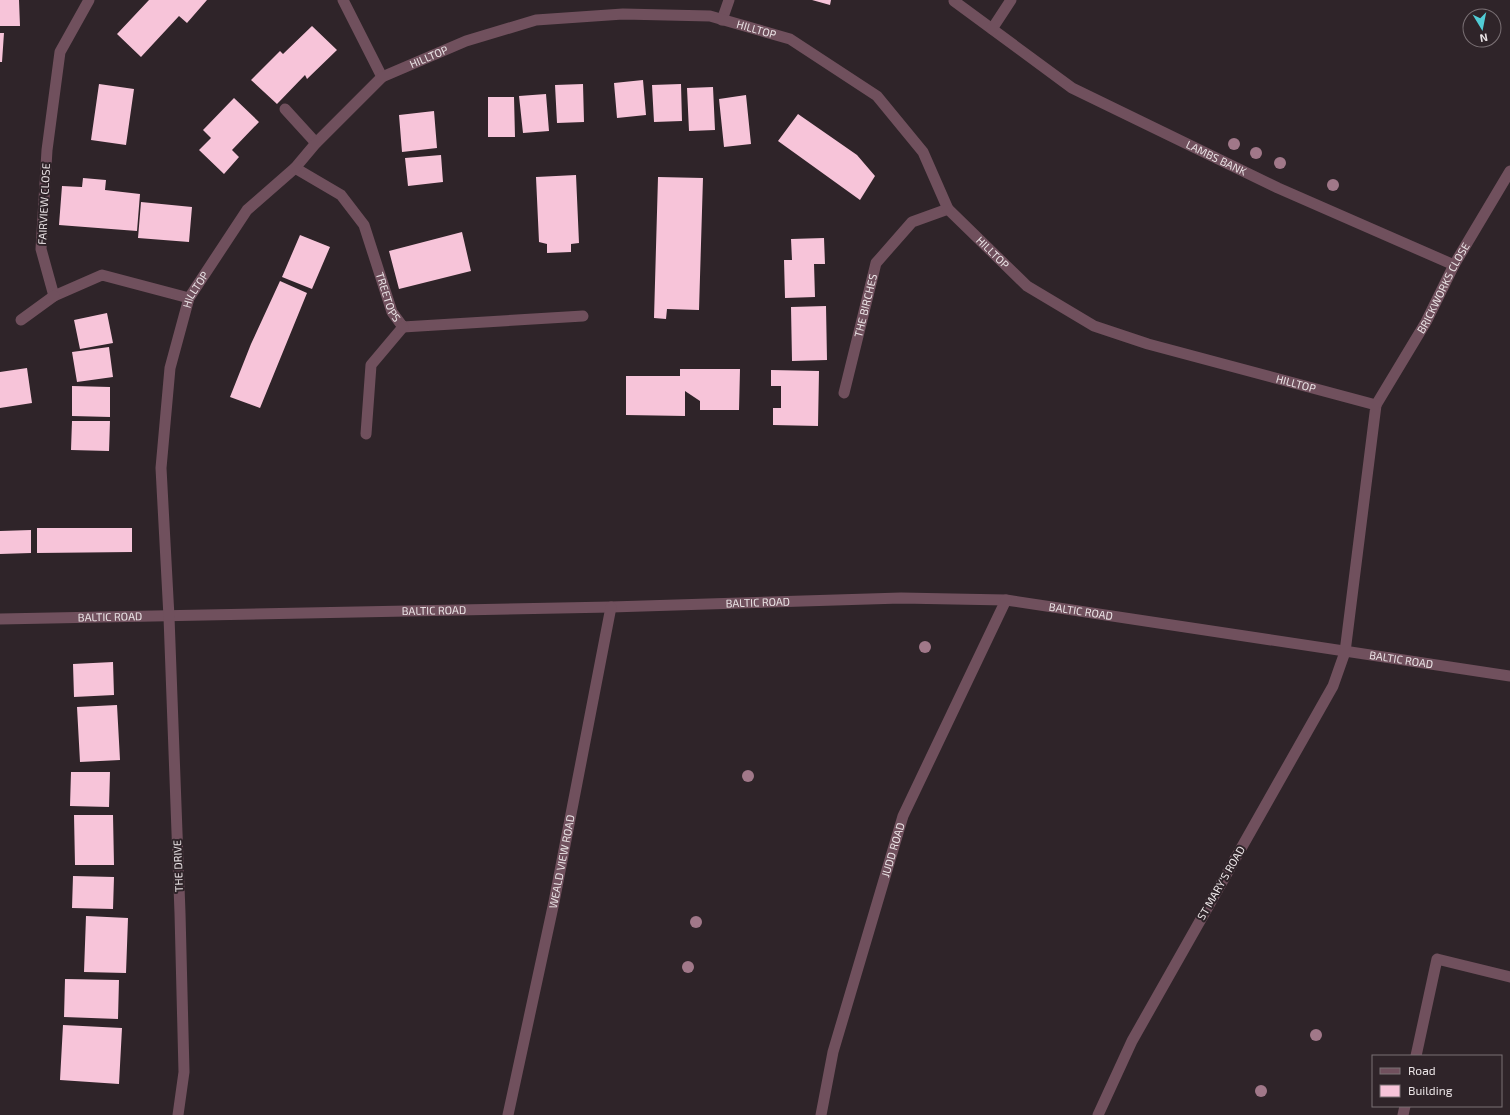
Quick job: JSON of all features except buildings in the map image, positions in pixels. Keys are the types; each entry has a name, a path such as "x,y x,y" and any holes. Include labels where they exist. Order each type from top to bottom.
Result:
{"street":[{"name":"FAIRVIEW CLOSE","path":"54,296 41,249 47,150 60,52 89,0"},
{"path":"343,0 382,77"},
{"path":"722,20 729,0"},
{"path":"992,29 1011,0"},
{"name":"LAMBS BANK","path":"954,1 1072,88 1278,188 1454,265"},
{"name":"HILLTOP","path":"169,617 161,468 170,368 189,298 247,210 295,168 316,142 382,77 466,42 536,20 623,14 710,16 790,39 877,96 923,152 948,209 1027,286 1094,326 1148,344 1376,405"},
{"path":"285,109 316,142"},
{"name":"TREETOPS","path":"295,168 342,195 364,225 392,312 403,327 583,316"},
{"name":"BRICKWORKS CLOSE","path":"1376,405 1426,322 1454,265 1510,171"},
{"name":"THE BIRCHES","path":"844,393 876,264 912,222 948,209"},
{"path":"21,320 54,296 102,275 189,298"},
{"path":"366,434 370,365 403,327"},
{"path":"1345,652 1376,405"},
{"name":"BALTIC ROAD","path":"0,619 169,617 611,607 901,598 1006,600 1510,676"},
{"name":"JUDD ROAD","path":"821,1115 833,1052 903,816 1006,600"},
{"name":"WEALD VIEW ROAD","path":"508,1115 554,902 611,607"},
{"name":"THE DRIVE","path":"169,617 184,1072 178,1115"},
{"name":"ST MARY'S ROAD","path":"1098,1115 1132,1041 1333,686 1345,652"},
{"path":"1416,1055 1437,959 1510,977"}]}
